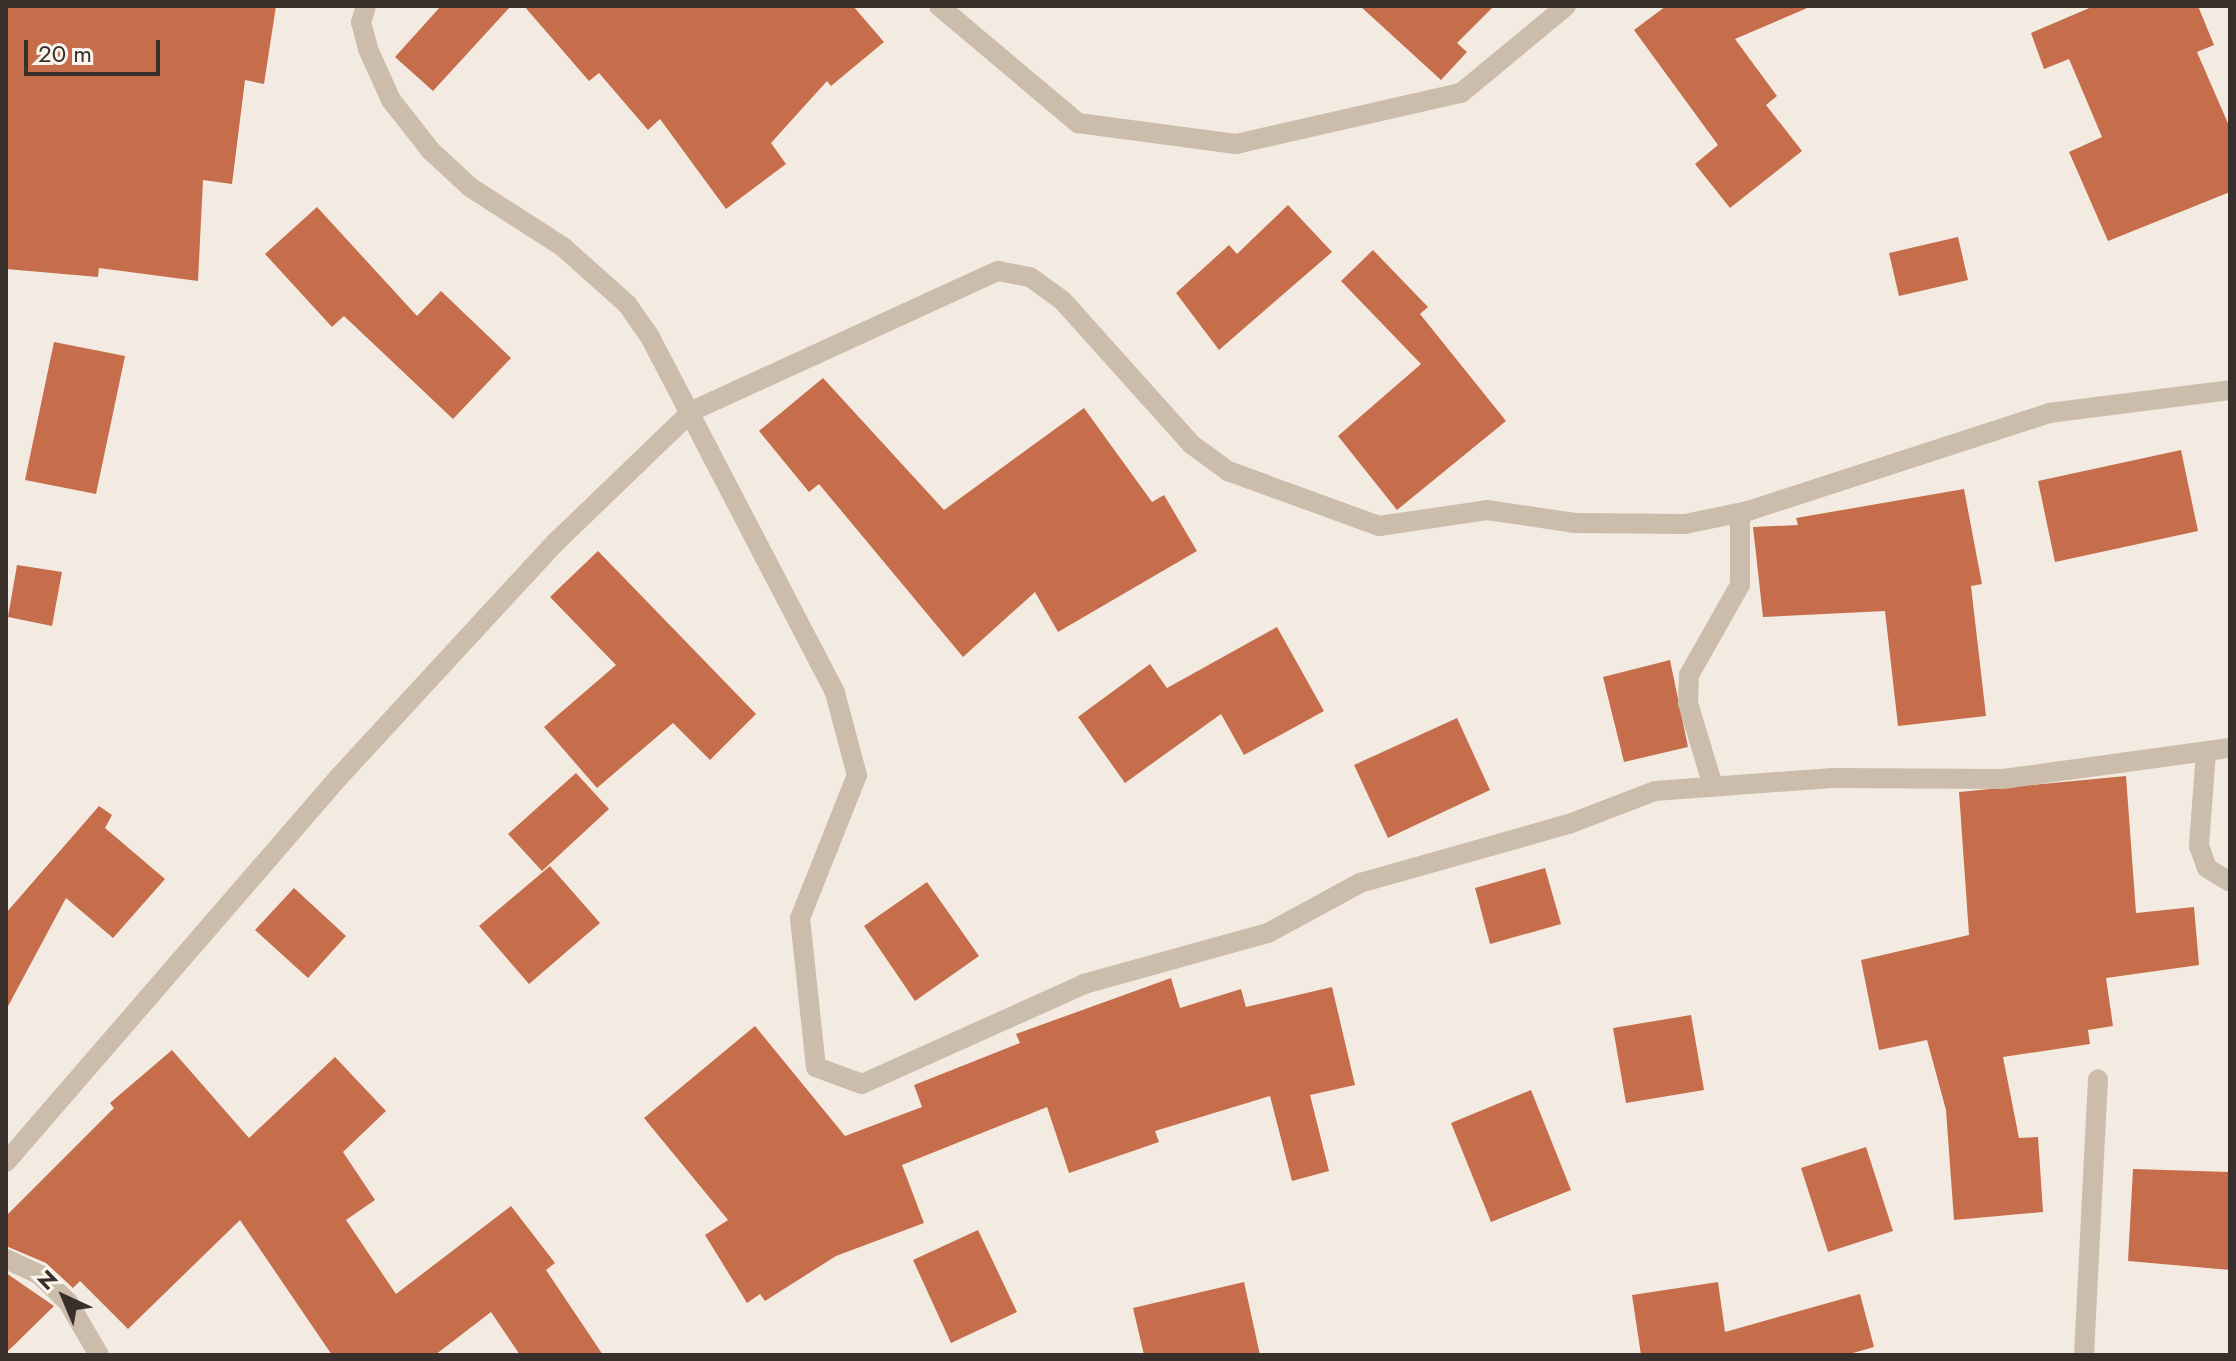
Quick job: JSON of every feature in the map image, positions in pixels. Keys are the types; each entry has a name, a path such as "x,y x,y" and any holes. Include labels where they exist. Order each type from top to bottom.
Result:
{"street":[{"path":"366,6 361,22 379,75 431,151 470,187 563,247 627,304 692,411 835,693 857,775 800,918 816,1067 862,1084 1084,984 1268,933 1360,883 1569,824 1655,791 1713,786 2003,779 2230,748"},
{"path":"939,6 1078,123 1236,144 1461,93 1566,6"},
{"path":"6,1162 349,767 557,541 692,411 919,312 960,284 1016,272 1062,300 1191,444 1271,492 1379,526 1487,510 1649,527 1740,513 2010,422 2230,390"},
{"path":"1713,786 1688,703 1689,675 1740,585 1740,513"},
{"path":"2206,752 2199,846 2207,868 2230,882"},
{"path":"2084,1355 2098,1079"},
{"path":"6,1259 40,1275 68,1302 99,1355"}],"building":[{"path":"6,6 276,6 264,84 245,80 232,184 203,180 198,281 99,268 98,277 6,269"},
{"path":"441,6 511,6 433,91 395,57"},
{"path":"524,6 853,6 884,42 831,86 827,81 771,143 786,164 726,209 660,119 648,130 599,73 589,81"},
{"path":"1360,6 1494,6 1457,43 1467,52 1441,80"},
{"path":"1666,6 1812,6 1735,39 1777,96 1766,105 1802,151 1730,208 1695,164 1718,145 1634,30"},
{"path":"2094,6 2198,6 2214,45 2197,52 2230,128 2230,192 2108,241 2069,152 2102,137 2069,59 2044,69 2031,33"},
{"path":"1288,205 1332,252 1219,350 1176,293 1229,245 1237,254"},
{"path":"317,207 417,316 441,291 511,358 453,419 344,316 332,327 265,254"},
{"path":"1958,237 1968,280 1899,296 1889,253"},
{"path":"1373,250 1428,307 1420,314 1506,421 1397,510 1338,436 1421,364 1341,281"},
{"path":"54,342 125,356 96,494 25,480"},
{"path":"823,378 944,510 1084,408 1152,502 1164,495 1197,551 1058,632 1035,592 963,657 819,484 809,492 759,431"},
{"path":"2181,450 2198,531 2055,562 2038,481"},
{"path":"1964,489 1982,584 1971,586 1986,716 1898,726 1885,611 1763,617 1753,527 1798,525 1796,518"},
{"path":"598,551 756,714 710,760 673,723 597,788 544,727 616,665 550,597"},
{"path":"17,565 62,572 52,626 8,617"},
{"path":"1277,627 1324,711 1244,755 1221,714 1125,783 1078,717 1150,664 1167,688"},
{"path":"1670,660 1688,747 1624,762 1603,677"},
{"path":"1457,718 1490,790 1388,838 1354,765"},
{"path":"576,773 609,809 542,871 508,834"},
{"path":"2126,776 2136,913 2194,907 2199,965 2106,978 2113,1026 2088,1030 2090,1044 2003,1057 2019,1138 2038,1137 2043,1212 1954,1220 1946,1110 1927,1040 1879,1050 1861,960 1969,935 1959,792"},
{"path":"99,806 112,815 105,828 165,879 113,938 66,898 6,1010 6,913"},
{"path":"550,866 600,923 529,984 479,926"},
{"path":"1545,868 1561,924 1490,944 1475,888"},
{"path":"927,882 979,956 915,1001 864,926"},
{"path":"294,888 346,936 308,978 255,930"},
{"path":"1171,978 1180,1008 1241,989 1246,1007 1332,987 1355,1085 1310,1095 1329,1171 1292,1181 1270,1096 1155,1131 1159,1142 1069,1173 1047,1107 902,1165 924,1223 836,1256 765,1301 760,1294 747,1303 705,1235 728,1220 644,1118 755,1026 845,1136 922,1107 914,1085 1020,1043 1016,1034"},
{"path":"1691,1015 1704,1090 1626,1103 1613,1028"},
{"path":"172,1050 249,1138 335,1057 386,1111 343,1152 375,1200 346,1220 396,1294 511,1206 555,1263 546,1270 603,1355 520,1355 491,1312 435,1355 332,1355 240,1220 128,1329 80,1281 73,1288 46,1263 6,1246 6,1216 114,1108 110,1103"},
{"path":"1531,1090 1571,1190 1491,1222 1451,1123"},
{"path":"1866,1147 1893,1231 1828,1252 1801,1168"},
{"path":"2133,1169 2230,1172 2230,1270 2128,1261"},
{"path":"978,1230 1017,1312 951,1343 913,1260"},
{"path":"6,1273 54,1306 6,1353"},
{"path":"1244,1282 1260,1355 1144,1355 1133,1308"},
{"path":"1718,1282 1725,1332 1860,1294 1874,1347 1846,1355 1641,1355 1632,1295"}]}
